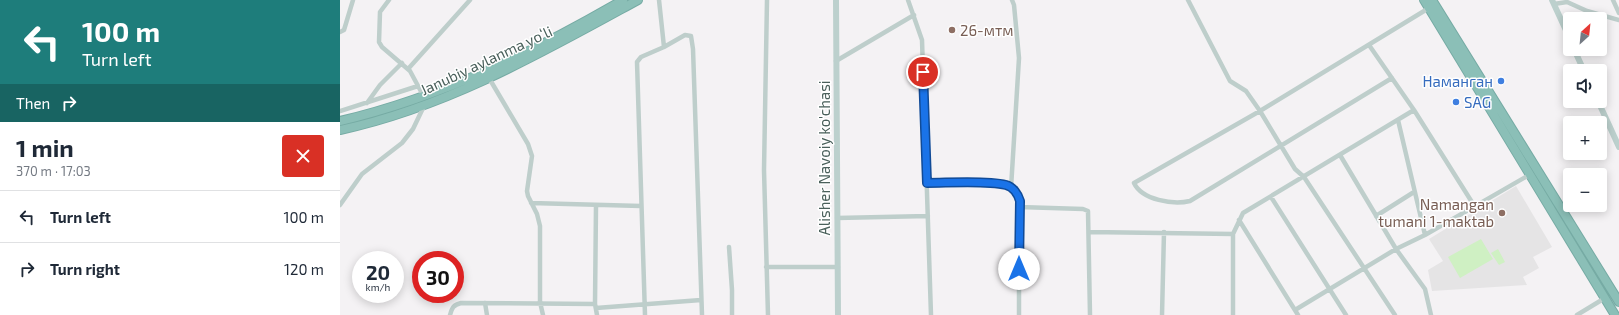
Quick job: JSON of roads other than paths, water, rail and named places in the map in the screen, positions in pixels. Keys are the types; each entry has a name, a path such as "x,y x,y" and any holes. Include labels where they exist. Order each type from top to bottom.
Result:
{"highway":[{"name":"Janubiy aylanma yoʻli","path":"340,130 371,124 424,101 500,66 623,0"},
{"name":"Janubiy aylanma yoʻli","path":"340,121 424,101 489,78 524,62 638,0"},
{"path":"1424,0 1615,315"},
{"path":"1432,0 1619,302"}],"main road":[{"name":"Alisher Navoiy ko'chasi","path":"836,0 838,315"},
{"path":"1553,2 1563,24"},
{"path":"1601,108 1619,147"}],"street":[{"path":"340,32 344,30 353,0"},
{"path":"340,205 362,174 402,143 413,129 424,101 418,86 408,69 382,47 379,42 380,12 389,0"},
{"path":"408,69 470,0"},
{"path":"659,0 664,47"},
{"path":"767,0 764,170 768,315"},
{"path":"908,0 922,40 931,315"},
{"path":"1011,188 1019,58 1014,5 1012,0"},
{"path":"1188,0 1230,81 1244,89 1260,111 1280,146 1298,173 1304,177 1395,315"},
{"path":"1613,0 1619,13"},
{"path":"1553,2 1567,2 1587,11 1619,20"},
{"path":"1392,78 1188,201 1156,199 1143,193 1134,183 1260,111 1428,8"},
{"path":"836,61 914,16"},
{"path":"645,315 638,62 641,57 664,47 685,35 691,36 693,48 702,315"},
{"path":"1369,45 1414,110 1475,207"},
{"path":"367,103 380,85 402,63"},
{"path":"489,78 528,144 532,156 527,191 537,214 540,226 540,302 543,315"},
{"path":"340,111 418,86"},
{"path":"1233,315 1233,234 1239,220 1247,210 1414,110"},
{"path":"1398,120 1424,235"},
{"path":"1340,155 1396,249 1425,289 1431,315"},
{"path":"1239,220 1296,313 1363,268 1475,207 1529,175"},
{"path":"927,183 1006,185 1018,196 1019,315"},
{"path":"1376,216 1414,192"},
{"path":"1271,197 1346,315"},
{"path":"531,203 641,206"},
{"path":"596,205 597,315"},
{"path":"1019,208 1086,210 1089,214 1090,315"},
{"path":"837,218 928,216"},
{"path":"1089,232 1233,234"},
{"path":"1162,315 1164,232"},
{"path":"729,247 732,315"},
{"path":"766,267 838,267"},
{"path":"1577,315 1605,298"},
{"path":"450,315 455,304 540,302 596,306 701,300"},
{"path":"485,303 487,315"}],"place":[{"name":"26-мтм","path":"952,30"},
{"name":"Наманган","path":"1501,81"},
{"name":"SAG","path":"1456,102"},
{"name":"Namangan tumani 1-maktab","path":"1502,213"}]}
